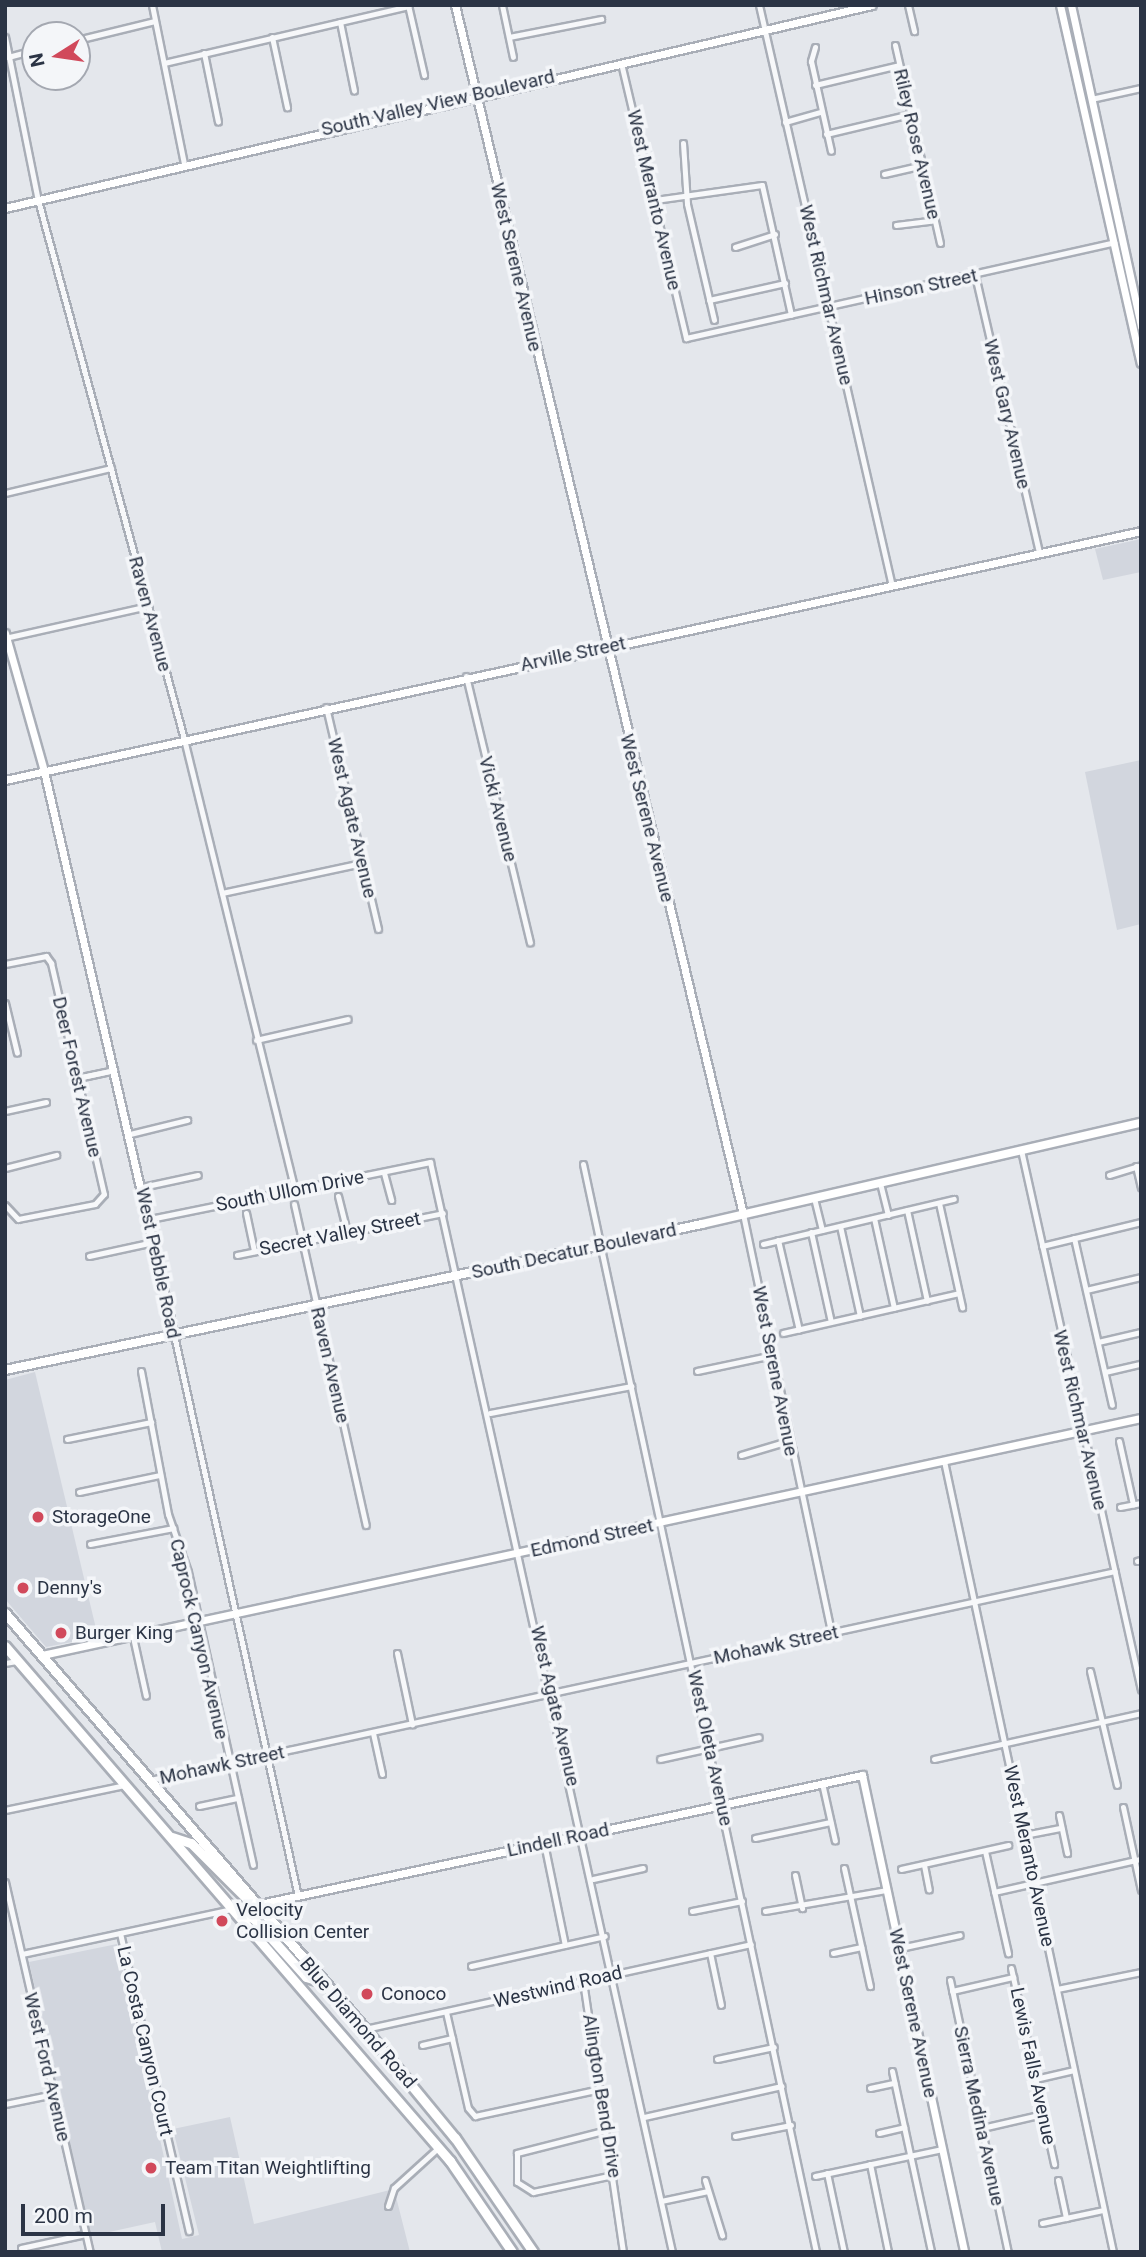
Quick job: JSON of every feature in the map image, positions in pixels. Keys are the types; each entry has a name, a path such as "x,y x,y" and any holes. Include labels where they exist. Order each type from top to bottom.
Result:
{"highway":[{"name":"Blue Diamond Road","path":"5,1613 254,1905 365,2029 478,2168 533,2252"},
{"name":"Blue Diamond Road","path":"5,1646 439,2147 512,2252"},
{"path":"169,1836 191,1843 238,1896 254,1905"},
{"path":"232,1909 254,1919 306,1977 324,1982"}],"main road":[{"name":"South Decatur Boulevard","path":"5,1370 458,1276 1141,1123"}],"street":[{"path":"152,5 184,163"},
{"path":"163,63 408,5 424,75"},
{"name":"West Serene Avenue","path":"455,5 743,1214 788,1441 831,1633"},
{"path":"502,5 513,57"},
{"name":"West Richmar Avenue","path":"759,5 892,586"},
{"name":"South Valley View Boulevard","path":"5,208 475,93 872,5"},
{"path":"908,5 914,30"},
{"path":"1060,5 1140,324"},
{"path":"1070,5 1091,99 1141,363"},
{"path":"509,37 601,19"},
{"path":"91,37 155,21"},
{"path":"340,22 354,91"},
{"name":"Raven Avenue","path":"5,37 38,200 184,739 295,1191"},
{"path":"272,37 287,107"},
{"name":"Riley Rose Avenue","path":"895,45 940,243"},
{"path":"814,47 815,85 831,152"},
{"path":"204,53 218,122"},
{"name":"West Meranto Avenue","path":"621,62 687,338"},
{"path":"815,85 899,65"},
{"path":"1091,99 1141,88"},
{"path":"785,122 821,112"},
{"path":"826,134 910,114"},
{"path":"683,143 685,193 714,320"},
{"path":"884,174 922,165"},
{"path":"655,200 685,193 762,185 791,315"},
{"path":"896,225 935,220"},
{"path":"735,247 775,234"},
{"name":"Hinson Street","path":"687,338 1118,241"},
{"name":"West Gary Avenue","path":"975,275 1039,553"},
{"path":"709,300 785,283"},
{"path":"1129,308 1140,324"},
{"path":"5,493 111,468"},
{"name":"Arville Street","path":"5,780 466,676 1141,531"},
{"path":"6,636 148,606"},
{"name":"West Pebble Road","path":"6,636 44,771 150,1219 298,1896"},
{"name":"Vicki Avenue","path":"466,676 530,942"},
{"name":"West Agate Avenue","path":"326,707 378,929"},
{"path":"222,893 362,863"},
{"name":"Deer Forest Avenue","path":"5,964 47,956 103,1199 11,1218 5,1206"},
{"path":"5,1003 16,1053"},
{"path":"256,1040 348,1019"},
{"path":"77,1078 115,1070"},
{"path":"5,1111 46,1102"},
{"path":"130,1134 187,1120"},
{"name":"West Richmar Avenue","path":"1021,1150 1141,1690"},
{"path":"5,1168 56,1155"},
{"name":"West Agate Avenue","path":"430,1161 584,1834 672,2252"},
{"name":"South Ullom Drive","path":"150,1219 384,1173 430,1161"},
{"path":"583,1164 600,1245"},
{"path":"1109,1175 1138,1166 1141,1187"},
{"path":"384,1173 391,1199"},
{"path":"142,1187 198,1175"},
{"path":"880,1183 888,1215"},
{"path":"338,1196 347,1233"},
{"path":"814,1198 822,1230"},
{"path":"763,1244 954,1199"},
{"path":"939,1203 962,1307"},
{"name":"Raven Avenue","path":"294,1205 366,1525"},
{"path":"907,1210 927,1301"},
{"path":"246,1213 254,1251"},
{"name":"Secret Valley Street","path":"237,1255 443,1213"},
{"path":"874,1218 894,1308"},
{"path":"1042,1246 1141,1222"},
{"path":"840,1226 860,1316"},
{"path":"811,1232 831,1322"},
{"path":"1074,1238 1112,1405"},
{"path":"778,1240 799,1330"},
{"path":"89,1256 155,1242"},
{"name":"West Oleta Avenue","path":"600,1245 662,1522 816,2252"},
{"path":"1086,1290 1141,1277"},
{"path":"783,1333 959,1293"},
{"path":"1098,1342 1141,1332"},
{"path":"697,1371 773,1355"},
{"path":"1105,1372 1141,1366"},
{"name":"Caprock Canyon Avenue","path":"141,1371 160,1475 199,1623 253,1865"},
{"path":"489,1413 631,1386"},
{"name":"Edmond Street","path":"42,1656 1141,1418"},
{"path":"67,1439 151,1422"},
{"path":"741,1455 788,1441"},
{"path":"1119,1441 1133,1504"},
{"name":"West Meranto Avenue","path":"944,1461 1113,2252"},
{"path":"79,1492 160,1475"},
{"path":"1120,1507 1141,1503"},
{"path":"90,1544 173,1528"},
{"name":"Mohawk Street","path":"150,1780 1115,1571"},
{"path":"133,1637 146,1696"},
{"path":"397,1653 412,1724"},
{"path":"5,1663 18,1661"},
{"path":"1090,1671 1117,1785"},
{"path":"934,1759 1141,1713"},
{"path":"373,1733 382,1774"},
{"path":"660,1759 759,1737"},
{"name":"West Serene Avenue","path":"862,1775 964,2252"},
{"name":"Lindell Road","path":"254,1905 862,1775"},
{"path":"822,1783 835,1841"},
{"path":"5,1810 125,1785"},
{"path":"199,1807 238,1798"},
{"path":"1123,1807 1138,1860 1141,1890"},
{"path":"1059,1815 1067,1853"},
{"path":"755,1838 830,1822"},
{"path":"1024,1835 1061,1828"},
{"path":"544,1843 565,1945"},
{"path":"901,1870 1008,1845"},
{"path":"985,1851 1008,1953"},
{"path":"994,1892 1138,1860"},
{"path":"924,1865 929,1890"},
{"path":"593,1879 643,1868"},
{"path":"844,1868 870,1986"},
{"path":"795,1875 802,1908"},
{"name":"West Ford Avenue","path":"5,1882 90,2252"},
{"path":"765,1912 802,1908 887,1890"},
{"path":"692,1911 742,1901"},
{"path":"22,1954 232,1909"},
{"name":"La Costa Canyon Court","path":"120,1933 189,2231"},
{"path":"900,1948 960,1935"},
{"path":"471,1966 605,1936"},
{"name":"Westwind Road","path":"365,2029 751,1944"},
{"path":"833,1953 861,1947"},
{"path":"709,1954 720,2005"},
{"name":"Lewis Falls Avenue","path":"1011,1968 1054,2164"},
{"path":"1057,1989 1141,1972"},
{"path":"952,1991 1013,1977"},
{"name":"Sierra Medina Avenue","path":"950,1980 1008,2252"},
{"name":"Alington Bend Drive","path":"583,1981 600,2089 603,2131 613,2175 623,2252"},
{"path":"446,2012 471,2114 600,2089"},
{"path":"422,2045 452,2038"},
{"path":"717,2059 774,2047"},
{"path":"1035,2079 1074,2070"},
{"path":"892,2071 931,2252"},
{"path":"870,2088 894,2083"},
{"path":"644,2117 782,2086"},
{"path":"5,2104 54,2094"},
{"path":"982,2128 1043,2114"},
{"path":"734,2136 791,2124"},
{"path":"879,2133 904,2127"},
{"path":"603,2131 523,2149 513,2162 515,2172 524,2191 533,2192 613,2175"},
{"path":"388,2206 394,2188 439,2147"},
{"path":"815,2176 942,2149"},
{"path":"870,2164 888,2252"},
{"path":"827,2174 844,2252"},
{"path":"705,2179 722,2235"},
{"path":"1058,2180 1066,2218"},
{"path":"661,2201 708,2191"},
{"path":"1042,2223 1104,2210"},
{"path":"21,2248 86,2234"}],"shaded area":[{"path":"1141,539 1141,572 1103,580 1095,549"},
{"path":"1141,760 1141,924 1117,930 1085,772"},
{"path":"35,1372 98,1637 46,1647 5,1599 5,1380"},
{"path":"117,1944 182,2239 199,2235 173,2129 230,2117 254,2224 394,2189 410,2252 162,2252 155,2222 91,2236 29,1962"}],"place":[{"name":"StorageOne","path":"38,1517"},
{"name":"Denny's","path":"23,1588"},
{"name":"Burger King","path":"61,1633"},
{"name":"Velocity Collision Center","path":"222,1921"},
{"name":"Conoco","path":"367,1994"},
{"name":"Team Titan Weightlifting","path":"151,2168"}]}
